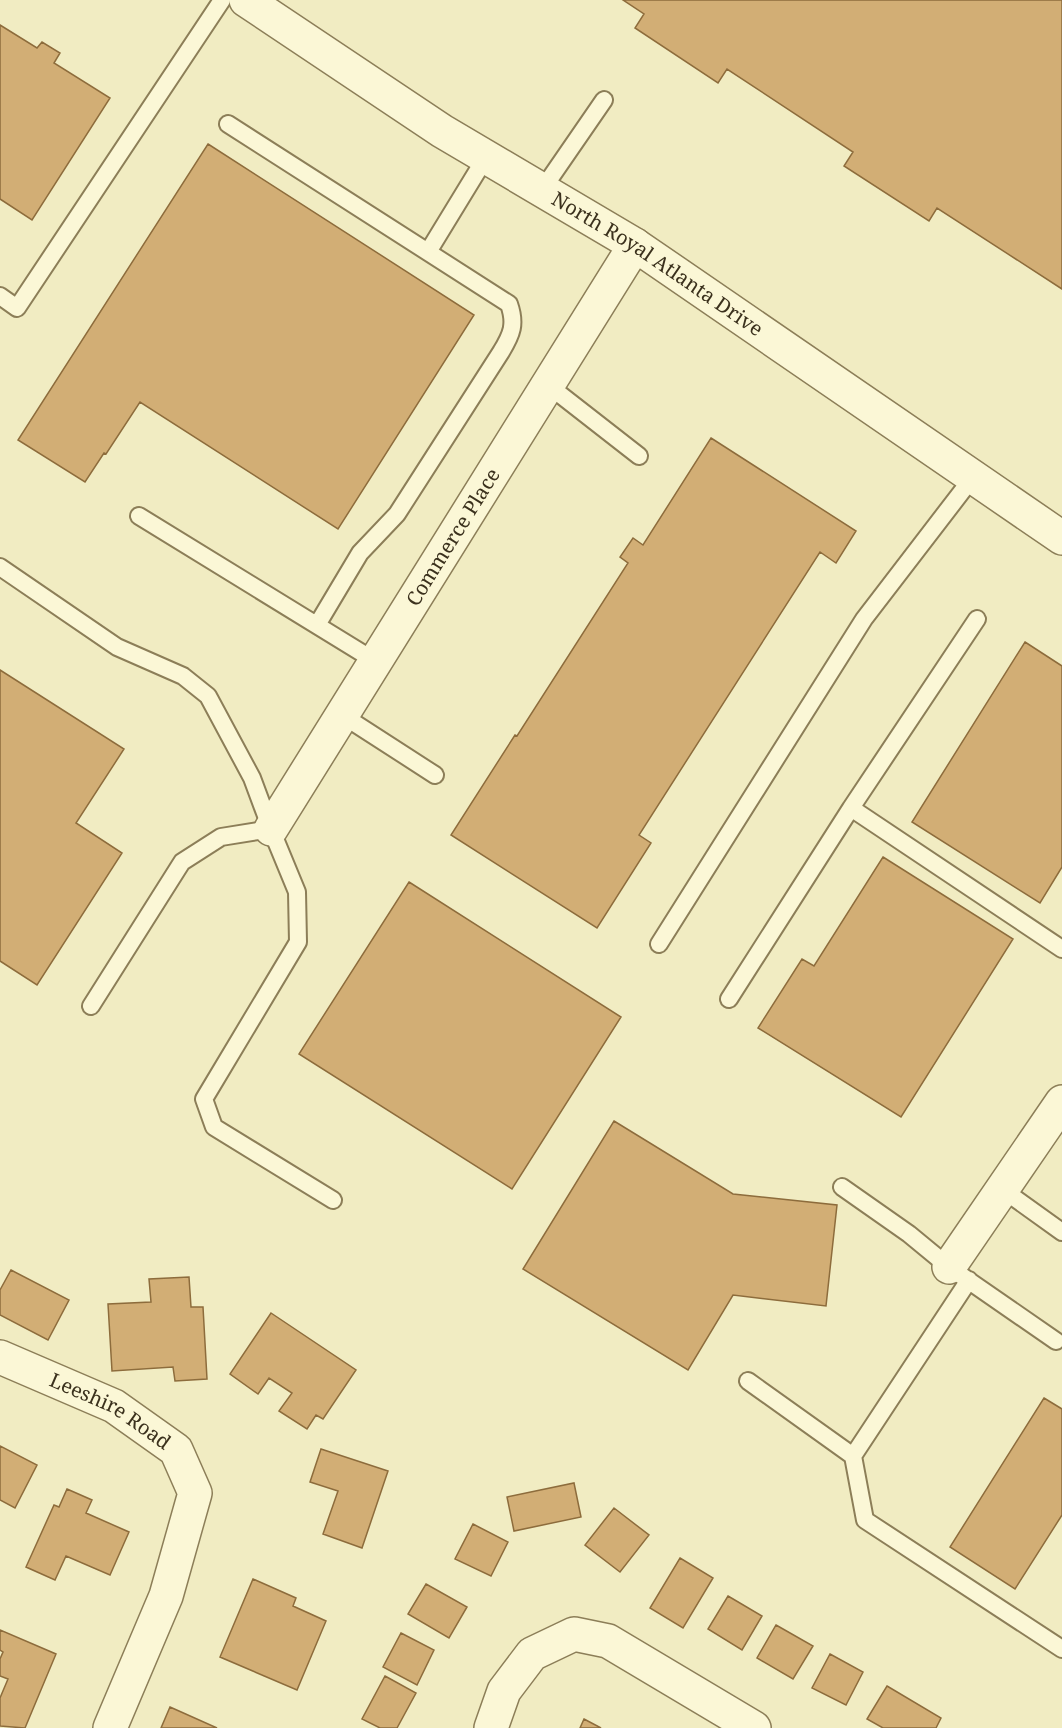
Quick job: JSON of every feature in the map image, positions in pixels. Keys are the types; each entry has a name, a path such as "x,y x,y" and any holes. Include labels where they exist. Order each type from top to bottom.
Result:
{"street":[{"name":"North Royal Atlanta Drive","path":"263,5 442,131 634,245 1062,538"},
{"name":"Commerce Place","path":"271,829 634,245"},
{"path":"959,1274 1002,1189 1062,1102"},
{"name":"Leeshire Road","path":"0,1357 114,1406 176,1450 195,1493 166,1596 110,1728"},
{"path":"491,1728 504,1691 532,1654 574,1634 608,1641 754,1728"}],"lane":[{"path":"0,296 17,308 222,0"},
{"path":"542,190 604,100"},
{"path":"228,124 509,304 514,318 511,336 397,514 360,554 316,626"},
{"path":"428,252 486,157"},
{"path":"548,385 639,456"},
{"path":"659,944 864,619 973,477"},
{"path":"139,516 375,661"},
{"path":"0,567 117,647 183,676 208,696 252,778 297,892 298,942 204,1099 214,1127 333,1200"},
{"path":"729,999 851,808 977,619"},
{"path":"342,715 435,775"},
{"path":"851,808 1062,949"},
{"path":"91,1006 182,862 221,837 271,829"},
{"path":"842,1187 909,1234 959,1274 1056,1341"},
{"path":"1002,1189 1062,1232"},
{"path":"959,1274 853,1456 865,1520 1062,1649"},
{"path":"748,1381 853,1456"}],"building":[{"path":"623,0 1062,0 1062,289 937,208 929,221 844,166 853,152 727,69 718,83 635,28 644,14"},
{"path":"0,25 37,48 42,42 60,53 54,63 110,98 32,220 0,199"},
{"path":"208,144 474,315 338,529 140,402 85,482 18,440"},
{"path":"711,438 856,531 836,563 820,552 639,835 651,843 597,928 451,835 628,563 620,557 633,538 643,545"},
{"path":"1025,642 1062,666 1062,867 1040,903 912,822"},
{"path":"0,670 124,749 76,823 122,853 37,985 0,961"},
{"path":"883,857 1013,939 901,1117 758,1028 802,959 814,966"},
{"path":"409,882 621,1017 512,1189 299,1054"},
{"path":"614,1121 733,1194 837,1205 826,1306 733,1295 688,1370 523,1269"},
{"path":"11,1270 69,1300 48,1340 0,1315 0,1290"},
{"path":"189,1277 191,1307 203,1307 207,1379 175,1381 173,1367 112,1371 108,1304 151,1302 149,1279"},
{"path":"271,1313 356,1370 323,1419 316,1415 307,1429 279,1411 292,1393 269,1378 258,1394 230,1374"},
{"path":"1044,1398 1062,1409 1062,1515 1015,1589 950,1547"},
{"path":"0,1446 37,1465 15,1508 0,1500"},
{"path":"321,1449 388,1471 362,1548 323,1534 338,1491 310,1482"},
{"path":"574,1483 581,1517 514,1531 507,1497"},
{"path":"67,1489 92,1500 86,1513 129,1532 110,1575 66,1556 55,1580 26,1567 54,1505 59,1507"},
{"path":"614,1508 649,1535 620,1572 585,1545"},
{"path":"473,1524 508,1542 491,1576 455,1559"},
{"path":"680,1558 713,1578 683,1628 650,1608"},
{"path":"253,1579 296,1598 293,1606 326,1621 297,1690 220,1657"},
{"path":"426,1584 467,1607 449,1638 408,1614"},
{"path":"728,1596 762,1616 742,1650 708,1629"},
{"path":"776,1625 813,1646 793,1679 757,1658"},
{"path":"0,1630 56,1654 25,1728 0,1726 0,1698 8,1679 0,1676 0,1659 3,1652 0,1650"},
{"path":"401,1633 434,1650 417,1685 383,1667"},
{"path":"830,1654 863,1672 846,1705 812,1688"},
{"path":"385,1676 416,1693 397,1728 380,1728 362,1719"},
{"path":"887,1686 941,1718 936,1728 883,1728 867,1719"},
{"path":"170,1707 217,1728 161,1728"},
{"path":"584,1719 601,1728 580,1728"}]}
